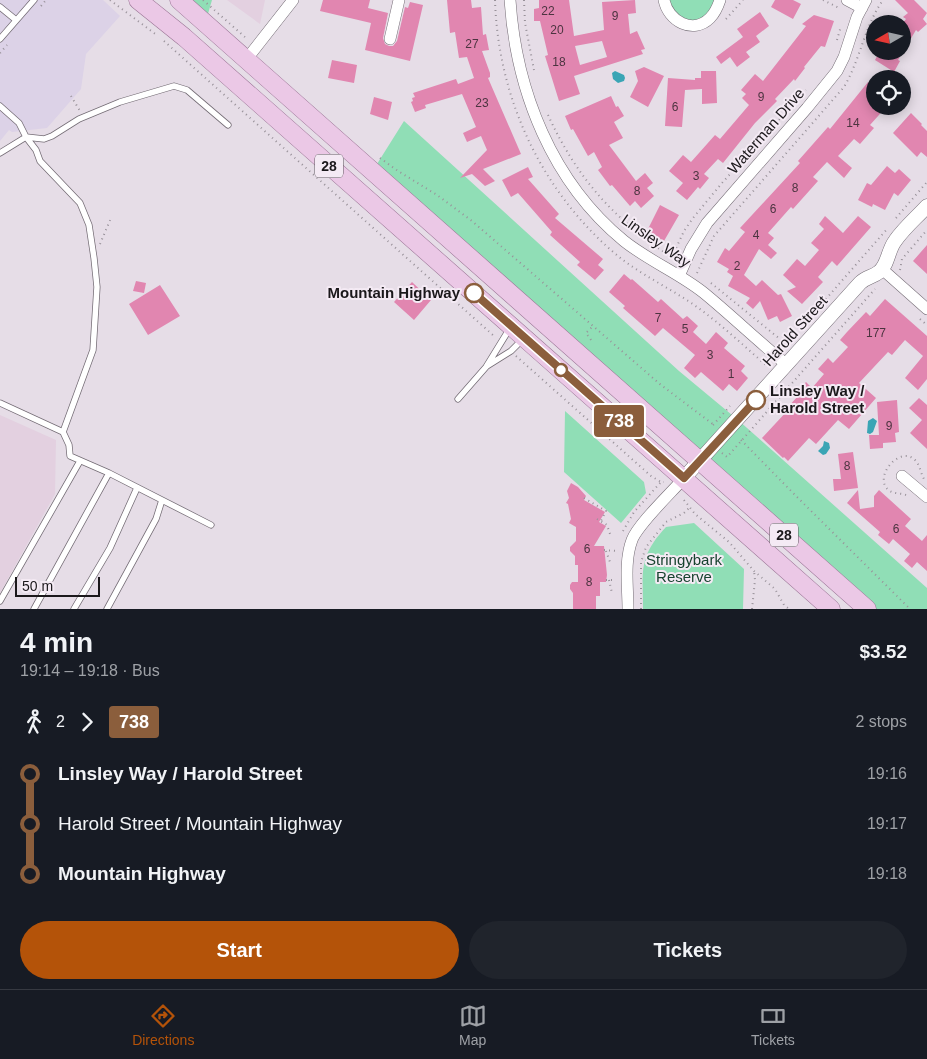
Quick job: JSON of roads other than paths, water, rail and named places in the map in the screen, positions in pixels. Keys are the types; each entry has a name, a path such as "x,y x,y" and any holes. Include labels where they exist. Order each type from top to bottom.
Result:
{"main road":[{"name":"28","path":"138,0 184,37 518,332 679,484 702,494 831,609"},
{"name":"28","path":"179,0 868,609"},
{"path":"518,332 533,314"}],"street":[{"path":"246,60 294,0"},
{"path":"390,39 399,0"},
{"name":"Linsley Way","path":"510,0 512,31 528,97 551,150 565,174 582,197 611,229 640,253 703,292 787,365"},
{"path":"664,0 666,8 672,17 680,23 690,25 699,24 710,18 720,0"},
{"path":"847,0 864,4"},
{"name":"Waterman Drive","path":"679,276 691,249 707,222 837,71 850,44 864,4"},
{"path":"927,206 895,240 882,269 927,309"},
{"name":"Harold Street","path":"679,484 864,279 882,269"},
{"path":"902,476 927,497"},
{"path":"628,609 628,562 632,542 639,529 679,484"}],"lane":[{"path":"0,39 34,0"},
{"path":"0,7 16,20"},
{"path":"0,153 26,137 44,139 83,117 120,102 174,86 187,90 228,125"},
{"path":"0,106 19,123 40,160 80,203 89,225 97,287 93,350 63,432"},
{"path":"36,150 44,139"},
{"path":"458,400 486,367 500,342 518,332"},
{"path":"486,367 511,351 518,332"},
{"path":"0,403 63,432 69,445 70,456 110,473 211,525"},
{"path":"0,601 80,461"},
{"path":"34,609 110,473"},
{"path":"74,609 110,548 137,488"},
{"path":"107,609 156,520 162,500"}],"water":[{"path":"615,71 624,75 624,81 618,83 613,79 612,73"},
{"path":"873,418 877,421 873,432 870,434 867,433 868,421"},
{"path":"824,441 829,443 830,448 823,455 818,451 823,446"}],"place":[{"name":"Mountain Highway","path":"474,293"},
{"name":"Linsley Way / Harold Street","path":"756,400"}],"park label":[{"name":"Stringybark Reserve","path":"684,568"}]}
